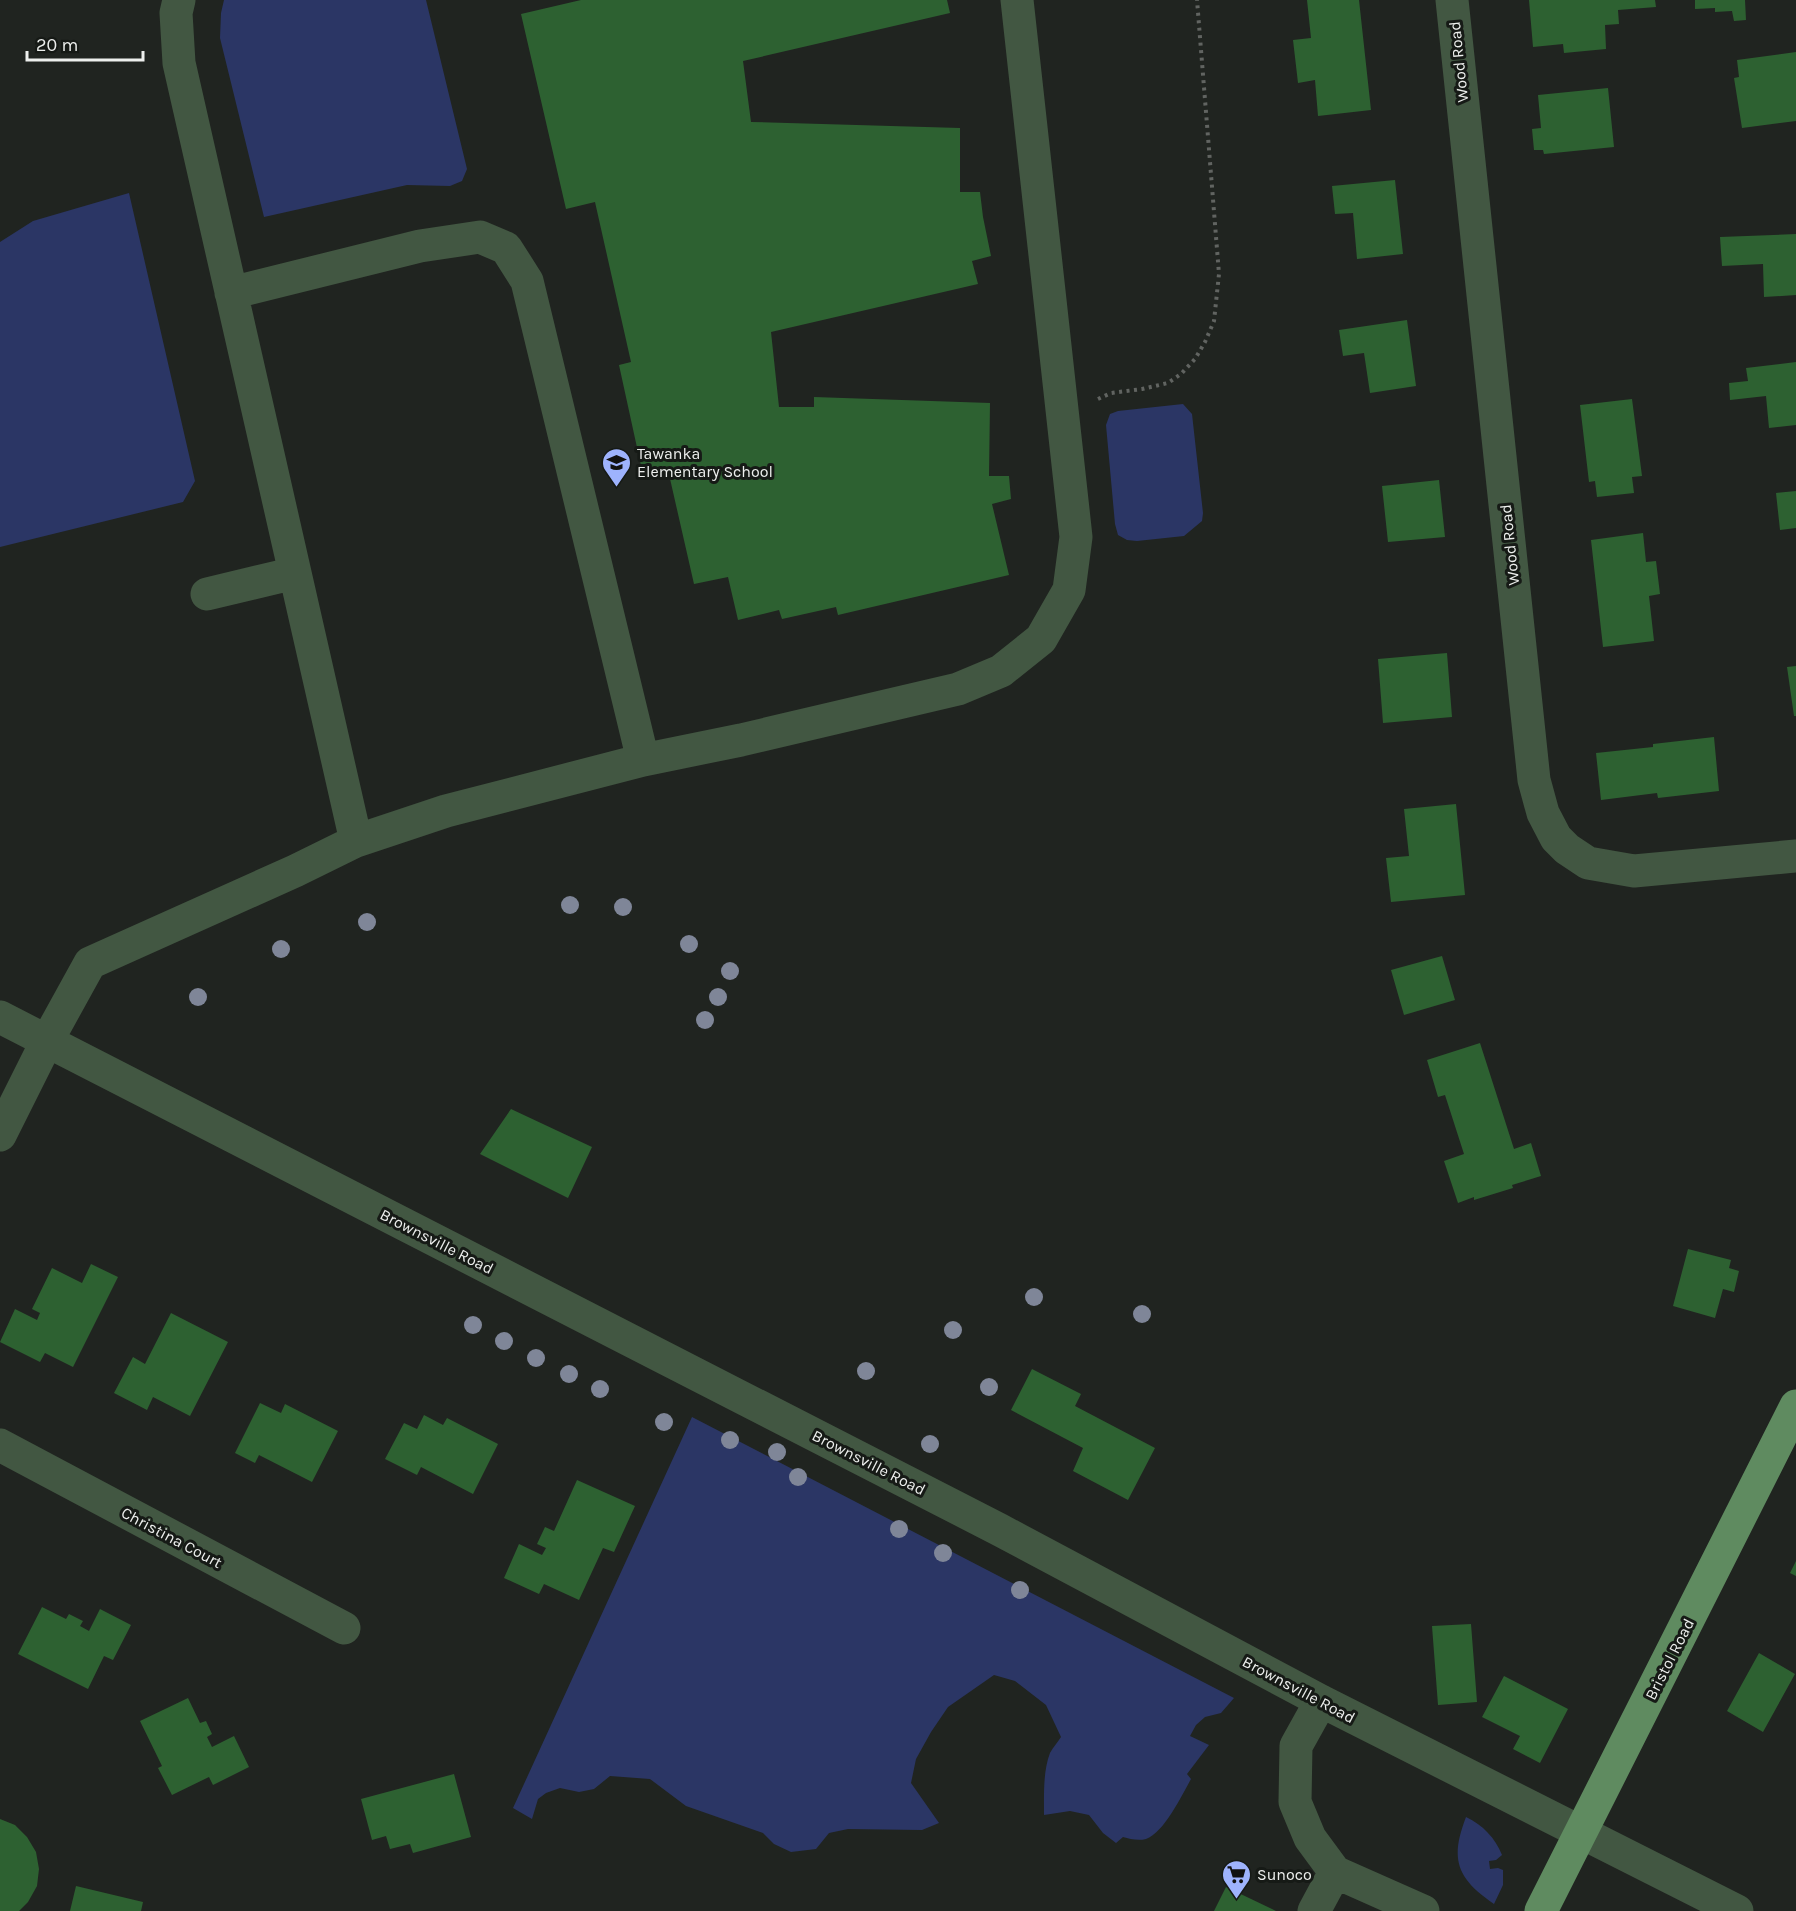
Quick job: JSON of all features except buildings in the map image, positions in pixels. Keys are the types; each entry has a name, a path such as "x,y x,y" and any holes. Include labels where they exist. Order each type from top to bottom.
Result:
{"main road":[{"name":"Bristol Road","path":"1541,1911 1796,1406"}],"street":[{"path":"179,0 176,13 179,63 356,841"},
{"path":"0,1136 47,1041 90,963 295,871 356,841 446,811 643,760 741,740 958,689 1001,671 1041,639 1069,590 1076,537 1017,0"},
{"name":"Wood Road","path":"1452,0 1534,780 1543,813 1556,838 1567,849 1588,863 1634,871 1796,856"},
{"path":"231,293 420,246 480,237 506,248 527,281 643,760"},
{"path":"207,594 295,573"},
{"name":"Brownsville Road","path":"0,1017 990,1524 1321,1701 1737,1911"},
{"name":"Christina Court","path":"0,1445 344,1628"},
{"path":"1321,1701 1296,1746 1295,1802 1310,1838 1335,1872 1423,1911"},
{"path":"1314,1911 1335,1872"}],"path":[{"path":"1097,399 1111,393 1168,383 1181,374 1195,358 1214,321 1219,274 1197,0"}],"shaded area":[{"path":"224,0 426,0 467,169 462,181 450,186 407,185 264,217 220,38"},
{"path":"129,193 195,481 183,502 0,547 0,242 33,221"},
{"path":"1183,404 1192,414 1202,521 1184,536 1127,540 1118,535 1115,524 1106,425 1110,414 1118,411"},
{"path":"692,1417 1234,1698 1221,1713 1205,1717 1196,1725 1190,1736 1209,1745 1187,1774 1191,1779 1166,1822 1146,1839 1123,1837 1116,1843 1103,1833 1089,1815 1070,1811 1044,1815 1046,1767 1051,1751 1061,1737 1046,1705 1015,1681 994,1675 948,1707 916,1759 911,1783 939,1823 922,1830 848,1829 829,1833 816,1849 791,1852 774,1844 763,1833 686,1806 650,1779 610,1776 594,1789 579,1792 560,1788 546,1793 538,1799 532,1819 513,1808"},
{"path":"1466,1817 1488,1833 1502,1855 1496,1860 1489,1861 1490,1869 1503,1870 1503,1885 1494,1904 1471,1885 1460,1866 1458,1845"}],"place":[{"name":"Tawanka Elementary School","path":"616,488"},
{"name":"Sunoco","path":"1236,1900"}]}
